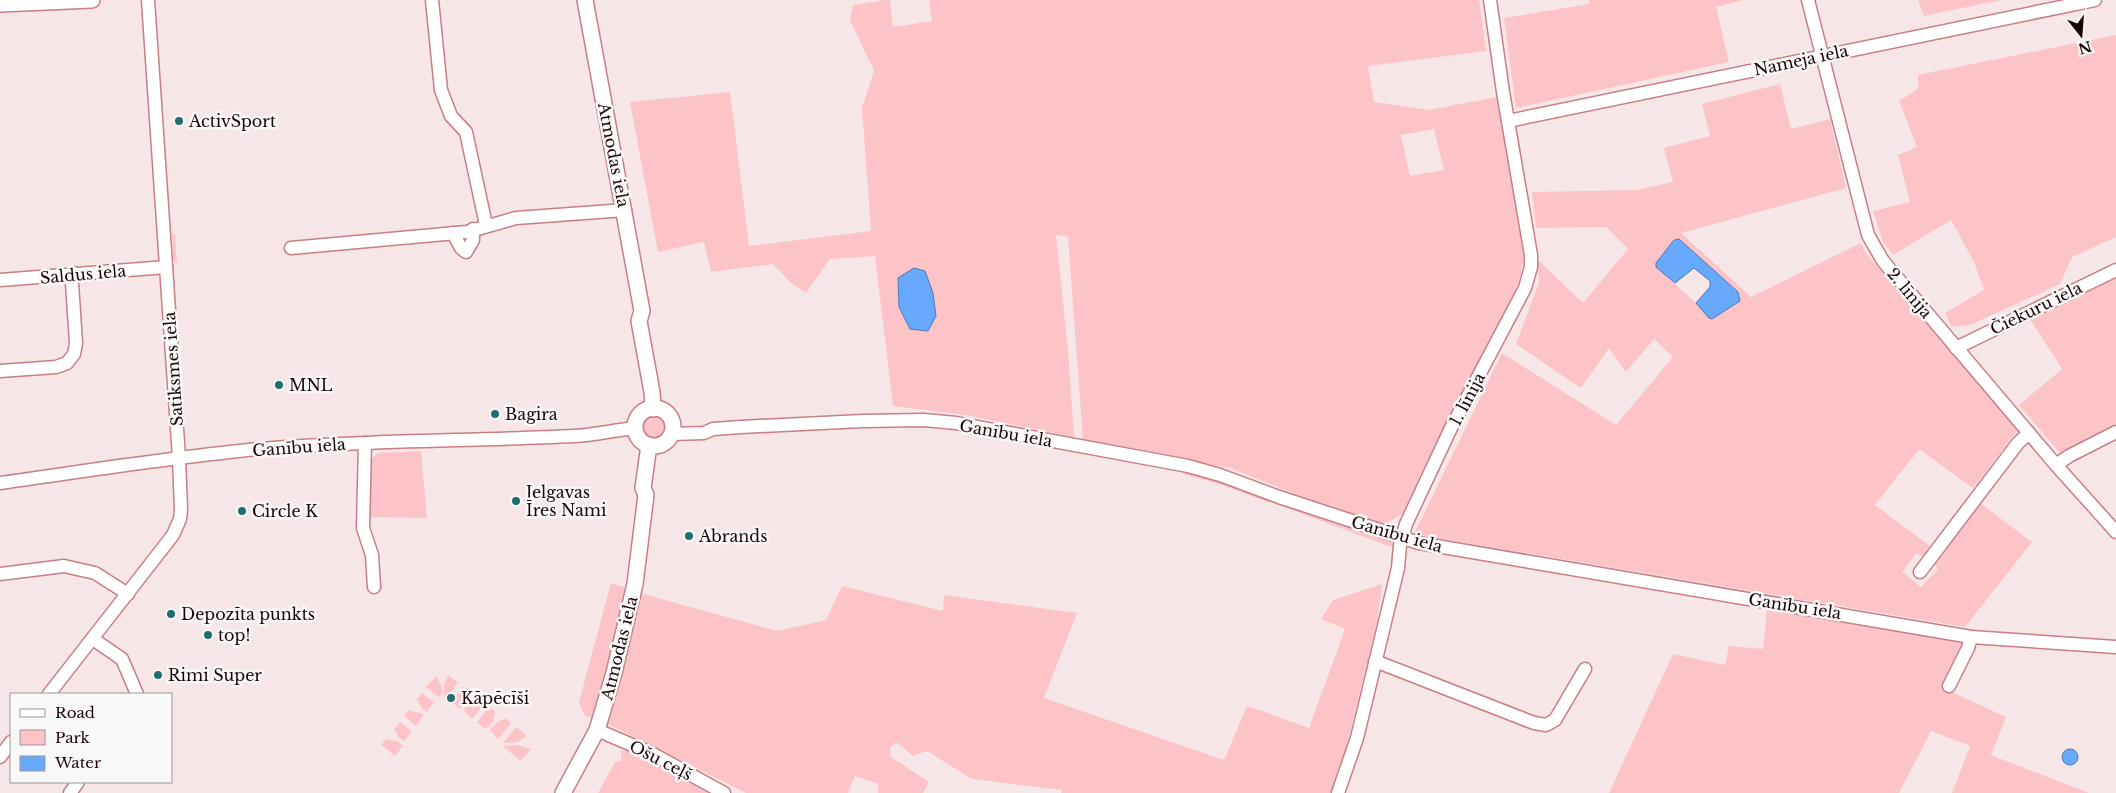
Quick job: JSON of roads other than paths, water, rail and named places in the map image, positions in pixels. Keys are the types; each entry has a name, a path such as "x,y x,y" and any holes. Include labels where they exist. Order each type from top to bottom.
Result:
{"main road":[{"path":"0,4 92,0"},
{"name":"Atmodas iela","path":"585,0 642,311 648,318 661,390 658,410"},
{"path":"658,410 670,417 672,430 666,442 645,439 639,417 642,413 658,410"},
{"name":"Atmodas iela","path":"564,793 597,730 614,673 635,584 646,495 652,489 645,439"}],"street":[{"name":"Satiksmes iela","path":"50,693 174,535 180,519 179,458 148,0"},
{"path":"432,0 441,90 451,116 466,132 486,225"},
{"name":"1. līnija","path":"1338,793 1357,738 1398,568 1406,524 1451,428 1514,312 1525,288 1531,267 1531,255 1490,0"},
{"name":"2. līnija","path":"1808,0 1868,234 1883,261 2056,465 2116,532"},
{"name":"Nameja iela","path":"1508,121 2077,2 2095,0"},
{"path":"291,248 453,233 516,218 625,210"},
{"path":"453,233 461,248 466,252 473,240 473,229"},
{"name":"Saldus iela","path":"0,280 166,267"},
{"name":"Čiekuru iela","path":"1956,348 2116,270"},
{"path":"0,371 56,367 67,363 74,354 76,343 72,283 74,273"},
{"name":"Ganību iela","path":"672,430 704,433 714,429 862,421 924,420 956,423 1188,466 1220,475 1419,544 1971,637 2116,647"},
{"name":"Ganību iela","path":"0,483 179,458 261,449 365,443 600,435 607,432 645,439"},
{"path":"2056,465 2069,456 2116,432"},
{"path":"1920,572 2018,443 2029,433"},
{"path":"365,443 363,528 372,555 374,587"},
{"path":"0,574 64,566 96,573 128,594"},
{"path":"1949,686 1968,648 1971,637"},
{"path":"93,639 122,659 136,693"},
{"path":"1375,661 1534,723 1546,725 1555,720 1584,669"},
{"name":"Ošu ceļš","path":"597,730 653,754 724,793"},
{"path":"0,757 10,743"}],"water":[{"path":"1679,239 1738,292 1740,301 1712,319 1709,318 1696,303 1710,287 1710,281 1694,268 1675,283 1656,267 1656,263 1674,240"},
{"path":"914,268 925,271 933,293 936,316 928,331 910,329 899,307 898,278"},
{"path":"2070,749 2078,757 2070,765 2062,757"}],"place":[{"name":"ActivSport","path":"179,121"},
{"name":"MNL","path":"279,385"},
{"name":"Bagira","path":"495,414"},
{"name":"Jelgavas Īres Nami","path":"516,501"},
{"name":"Circle K","path":"242,511"},
{"name":"Abrands","path":"689,536"},
{"name":"Depozīta punkts","path":"171,614"},
{"name":"top!","path":"208,635"},
{"name":"Rimi Super","path":"158,675"},
{"name":"Kāpēcīši","path":"451,698"}]}
